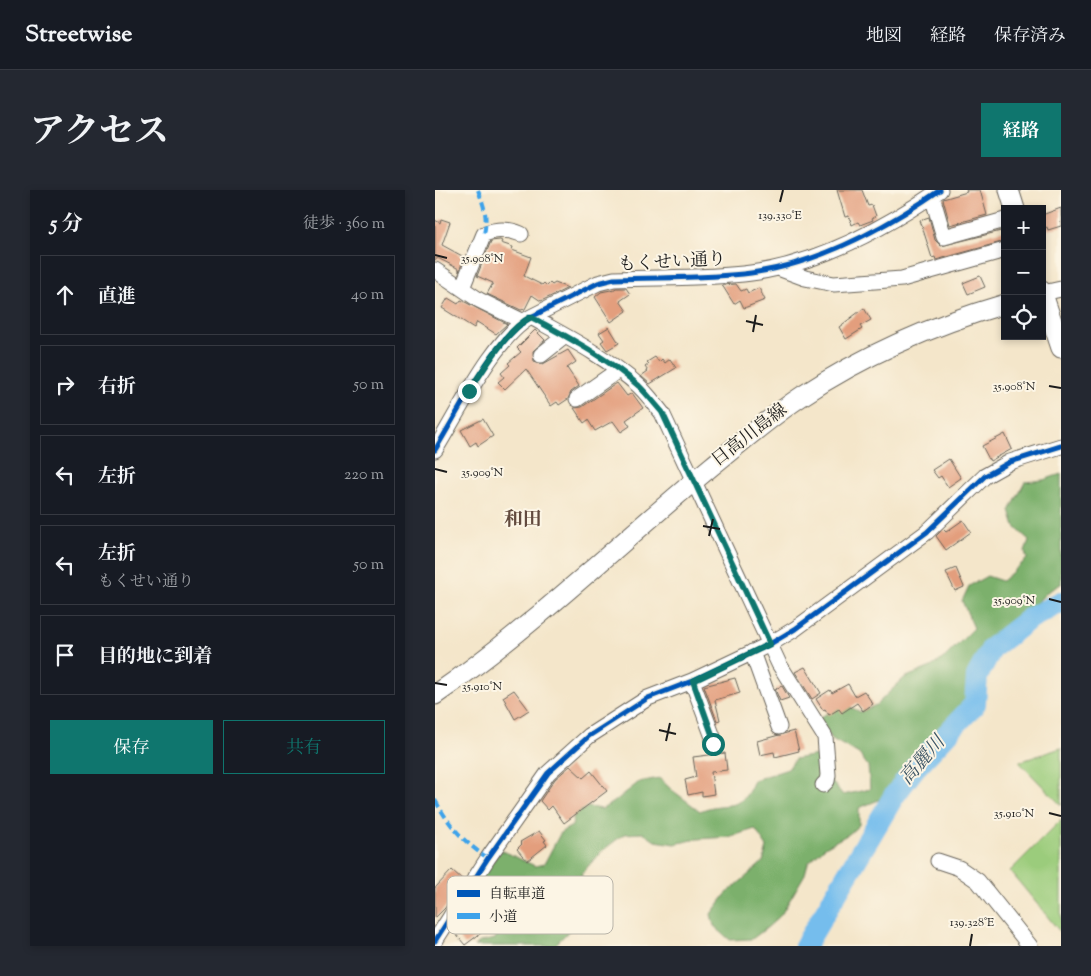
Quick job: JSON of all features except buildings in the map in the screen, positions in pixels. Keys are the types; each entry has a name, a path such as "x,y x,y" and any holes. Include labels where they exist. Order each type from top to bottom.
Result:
{"main road":[{"path":"1009,190 1014,205"},
{"path":"1047,292 1061,348"},
{"name":"日高川島線","path":"435,695 499,648 694,480 768,420 835,376 905,340 942,325 1001,305"}],"street":[{"path":"936,193 943,237 1001,221"},
{"name":"もくせい通り","path":"435,450 494,354 526,319 598,283 614,279 750,273 778,268 845,245 874,232 936,193"},
{"path":"462,288 484,234 492,231 512,230 521,234"},
{"path":"778,268 805,278 834,284 902,279 1001,251"},
{"path":"435,270 479,300 565,336 639,386 662,412 779,664 825,736 828,775 827,782 823,785"},
{"path":"541,355 565,336"},
{"path":"577,399 617,371"},
{"path":"478,876 488,858 548,773 589,736 624,711 648,698 693,681 770,644 795,629 927,532 985,476 1010,462 1061,446"},
{"path":"752,652 779,727"},
{"path":"693,681 713,737 713,744"},
{"path":"937,861 959,868 978,881 1029,946"},
{"path":"435,941 447,924"}],"green space":[{"path":"1061,474 1061,584 1047,592 1033,607 1000,631 977,656 971,676 971,694 960,712 961,726 953,740 945,745 925,749 896,787 881,799 859,808 859,825 849,834 825,847 808,863 805,874 781,915 752,939 730,940 714,926 711,914 726,894 763,862 767,847 755,829 729,837 697,839 675,844 655,841 643,833 624,834 602,851 582,873 582,876 482,876 501,850 535,866 544,864 561,832 572,826 574,815 588,807 602,809 639,782 659,778 700,811 738,802 744,798 754,780 788,769 795,759 817,755 825,760 826,775 843,795 870,789 868,766 859,754 832,739 818,719 838,708 848,707 860,712 876,705 904,678 931,667 945,657 974,628 962,601 969,586 987,576 1002,581 1027,559 1025,551 1029,540 1015,527 1010,511 1025,482 1043,480"},
{"path":"1061,748 1061,805 1019,762"},
{"path":"1061,820 1061,933 1010,871"},
{"path":"498,934 566,934 554,946 474,946 480,942 495,939"}],"waterway":[{"name":"高麗川","path":"805,946 894,796 915,768 975,704 977,676 992,648 1029,619 1061,602"}],"marked path":[{"path":"478,190 485,211 484,234"},
{"path":"435,800 458,833 488,858"}],"cycle path":[{"path":"435,450 491,358 517,327 531,317 598,283 614,279 734,275 801,262 874,231 940,190"},
{"path":"477,876 548,773 589,736 648,698 692,681 770,644 795,629 927,532 985,476 1010,462 1061,446"},
{"path":"435,941 447,922"}],"district":[{"name":"和田","path":"523,520"}],"route":[{"path":"469,391 494,354 522,321 531,317 565,336 639,386 662,412 770,644 693,681 713,737 713,744"}]}
